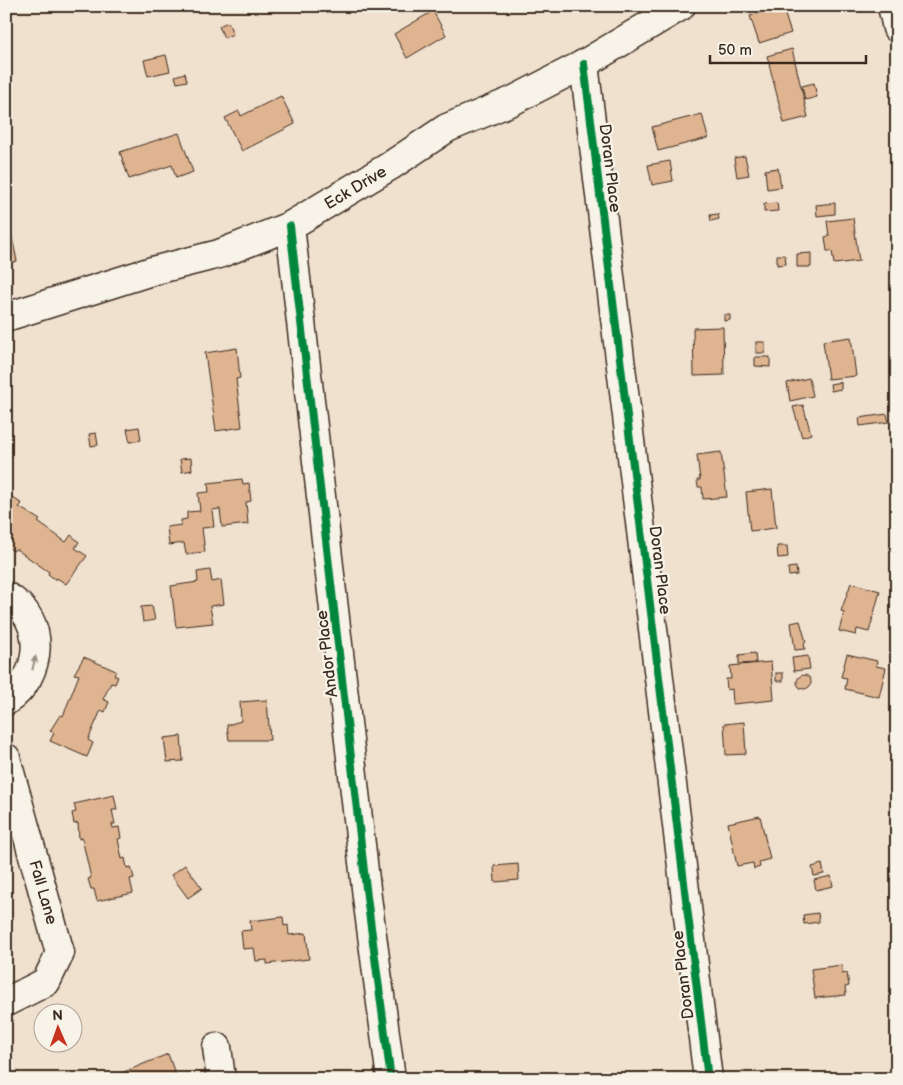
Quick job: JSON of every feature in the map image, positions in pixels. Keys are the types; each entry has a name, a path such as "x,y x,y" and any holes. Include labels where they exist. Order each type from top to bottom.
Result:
{"street":[{"name":"Eck Drive","path":"6,317 82,295 152,271 219,254 290,226 390,166 447,128 512,101 584,64 681,6"},
{"path":"892,6 897,28"},
{"name":"Doran Place","path":"584,64 708,1079"},
{"name":"Andor Place","path":"290,226 364,867 391,1079"},
{"path":"6,596 24,611 32,626 36,643 36,660 30,676 21,690 6,702"},
{"name":"Fall Lane","path":"6,758 60,952 46,982 6,1002"},
{"path":"217,1047 221,1079"}],"building":[{"path":"782,6 791,33 759,43 750,16"},
{"path":"433,11 446,35 407,58 394,34"},
{"path":"228,22 233,34 224,38 219,26"},
{"path":"792,49 808,117 784,123 767,56"},
{"path":"166,55 170,71 148,76 144,60"},
{"path":"185,73 187,81 177,83 175,76"},
{"path":"814,83 817,97 805,100 802,86"},
{"path":"281,96 295,124 242,151 225,118 239,111 241,116"},
{"path":"702,114 708,138 658,151 652,127"},
{"path":"179,133 193,172 176,178 172,165 129,179 120,152"},
{"path":"745,156 749,175 737,177 734,158"},
{"path":"670,161 673,181 652,185 648,165"},
{"path":"778,168 781,187 767,189 765,170"},
{"path":"777,203 778,211 764,212 764,204"},
{"path":"835,203 835,214 817,216 816,205"},
{"path":"718,214 719,219 711,221 710,215"},
{"path":"853,218 859,261 834,264 832,251 827,251 825,237 829,236 827,221"},
{"path":"11,232 17,261 6,264 6,233"},
{"path":"811,253 811,267 797,267 797,254"},
{"path":"777,255 785,255 786,264 777,265"},
{"path":"724,315 730,315 730,320 724,321"},
{"path":"723,327 724,375 694,376 693,328"},
{"path":"851,337 856,376 828,379 823,341"},
{"path":"756,342 765,342 765,353 756,353"},
{"path":"237,348 240,378 236,379 242,427 216,431 205,353"},
{"path":"755,357 770,357 770,367 755,366"},
{"path":"809,378 813,396 790,401 787,383"},
{"path":"841,382 841,389 831,391 830,384"},
{"path":"803,405 811,434 802,437 793,407"},
{"path":"887,414 889,422 860,426 859,418"},
{"path":"139,427 141,440 130,442 127,429"},
{"path":"96,433 98,445 91,446 89,434"},
{"path":"6,448 11,458 6,460"},
{"path":"721,452 727,497 703,499 702,487 698,487 697,480 700,480 697,455"},
{"path":"191,458 192,470 182,472 180,459"},
{"path":"6,462 10,474 6,475"},
{"path":"242,479 243,484 249,483 251,501 246,502 248,524 222,527 220,509 212,510 214,527 202,528 205,552 186,554 184,543 169,545 167,527 181,525 181,520 187,519 187,512 200,511 198,493 209,492 208,483"},
{"path":"772,489 776,528 750,531 746,492"},
{"path":"9,495 22,504 19,507 40,520 38,522 66,542 71,535 79,542 75,548 87,556 66,584 57,578 56,580 48,574 49,572 16,549 13,551 6,546 6,499"},
{"path":"777,546 787,546 788,557 778,558"},
{"path":"796,567 797,575 789,576 788,568"},
{"path":"210,570 212,582 221,580 224,604 210,606 213,623 176,627 171,586 198,582 197,572"},
{"path":"851,583 880,591 869,632 857,629 856,635 839,631 844,612 841,611"},
{"path":"152,606 155,620 143,622 141,607"},
{"path":"800,621 806,642 804,643 805,649 795,650 791,623"},
{"path":"755,653 756,663 739,664 739,655"},
{"path":"847,654 877,661 876,666 886,668 879,697 845,689 847,678 841,677"},
{"path":"808,656 810,669 794,671 792,658"},
{"path":"84,657 116,671 114,675 118,677 115,684 111,683 103,699 109,702 105,712 101,710 88,740 93,743 87,757 50,741 54,733 50,731 60,715 63,716 79,675 74,674"},
{"path":"771,662 774,700 733,704 732,689 727,690 726,679 731,679 730,666"},
{"path":"776,673 783,673 783,681 776,681"},
{"path":"801,675 807,675 811,682 807,689 801,689 797,685 797,679"},
{"path":"267,700 270,740 229,740 227,725 241,721 240,702"},
{"path":"744,722 746,754 726,755 724,724"},
{"path":"181,736 183,761 167,762 164,738"},
{"path":"114,795 117,810 112,810 115,824 112,824 113,828 119,827 121,838 118,839 122,859 125,858 127,868 131,867 134,878 130,879 133,893 97,901 94,889 91,889 88,879 91,878 82,838 79,839 78,823 74,824 72,813 76,812 74,804"},
{"path":"760,816 770,859 759,862 760,867 754,869 753,863 737,866 728,823"},
{"path":"518,864 519,880 495,882 494,866"},
{"path":"822,864 824,874 814,876 812,867"},
{"path":"185,865 202,888 188,898 171,875"},
{"path":"831,876 833,886 816,890 814,880"},
{"path":"818,913 819,922 804,924 803,915"},
{"path":"283,917 284,926 288,925 289,935 306,933 309,959 267,964 267,960 256,961 254,948 243,949 241,931 251,930 250,921"},
{"path":"842,965 842,974 847,973 849,986 845,987 846,995 815,998 811,969"},
{"path":"168,1054 177,1079 107,1079"}],"cycle path":[{"path":"584,64 708,1079"},
{"path":"290,226 367,897 391,1079"}]}
